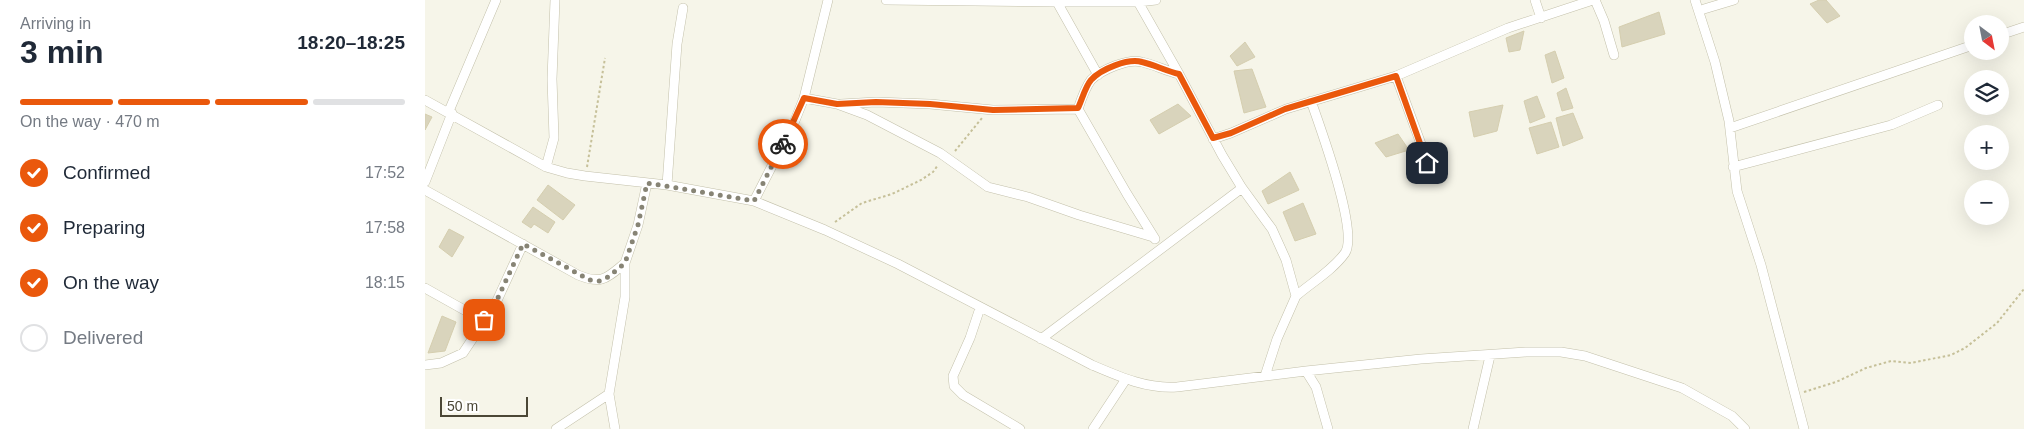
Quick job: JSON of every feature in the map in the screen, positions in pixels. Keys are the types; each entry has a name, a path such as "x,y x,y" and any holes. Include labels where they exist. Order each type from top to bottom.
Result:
{"street":[{"path":"425,182 496,0"},
{"path":"546,166 554,138 552,80 555,0"},
{"path":"754,201 794,123 804,98 828,0"},
{"path":"886,0 1057,2 1155,0"},
{"path":"1535,0 1541,18"},
{"path":"1213,138 1231,133 1285,109 1396,76 1508,28 1594,0 1604,21 1614,55"},
{"path":"1695,0 1715,62 1730,128 1737,191 1761,265 1805,429"},
{"path":"1704,9 1733,0"},
{"path":"1137,1 1242,188 1265,218 1281,245 1295,296"},
{"path":"1057,2 1098,74"},
{"path":"667,186 670,170 669,143 677,44 683,8"},
{"path":"2009,32 2024,26"},
{"path":"1730,128 1964,48"},
{"path":"1078,108 1090,81 1098,74 1132,61 1141,61 1179,74"},
{"path":"1396,76 1427,163"},
{"path":"804,98 837,104 867,115 945,158 988,187 1021,194 1088,218 1153,237"},
{"path":"425,100 451,112 546,166 567,174 647,183 754,201 825,230 898,264 1092,365 1125,379 1164,388 1307,370 1421,359 1561,352 1585,356 1683,388 1732,416 1745,429"},
{"path":"1265,376 1277,339 1295,296 1336,263 1346,252 1348,242 1333,162 1311,101"},
{"path":"837,104 876,102 930,104 993,110 1078,108"},
{"path":"1733,167 1891,125 1938,105"},
{"path":"1078,108 1153,237 1163,246"},
{"path":"615,429 609,394 625,297 625,263 638,225 647,183"},
{"path":"1041,339 1242,188"},
{"path":"425,190 590,280 599,281 608,277 625,263"},
{"path":"425,365 441,363 463,353 495,304 523,244"},
{"path":"425,288 484,320"},
{"path":"980,308 970,338 953,376 954,386 963,395 1020,429"},
{"path":"1473,429 1490,356"},
{"path":"1307,370 1316,387 1328,429"},
{"path":"1093,429 1125,379"},
{"path":"556,429 609,394"}],"path":[{"path":"585,176 590,157 605,58"},
{"path":"825,230 862,203 893,194 933,172 959,146 973,127 993,110"},
{"path":"1795,394 1836,382 1866,368 1891,361 1911,363 1951,355 1965,348 1997,323 2024,289"}],"building":[{"path":"1819,0 1826,0 1840,16 1827,23 1810,4"},
{"path":"1659,12 1665,34 1622,47 1619,27"},
{"path":"1524,31 1520,50 1509,52 1506,38"},
{"path":"1245,42 1255,57 1237,66 1230,56"},
{"path":"1555,51 1564,78 1552,83 1545,55"},
{"path":"1252,69 1266,107 1244,113 1234,71"},
{"path":"1566,88 1573,108 1562,111 1557,93"},
{"path":"1537,96 1545,117 1530,123 1524,101"},
{"path":"1178,104 1191,116 1159,134 1150,120"},
{"path":"1503,105 1497,131 1474,137 1469,112"},
{"path":"1573,113 1583,138 1563,146 1556,118"},
{"path":"425,114 432,117 425,130"},
{"path":"1551,122 1559,147 1537,154 1529,128"},
{"path":"1398,134 1409,150 1386,157 1375,143"},
{"path":"1290,172 1299,190 1268,204 1262,191"},
{"path":"548,185 575,205 563,220 537,200"},
{"path":"1303,203 1316,234 1295,241 1283,212"},
{"path":"533,207 555,222 548,233 534,224 531,228 522,222"},
{"path":"449,229 464,237 452,257 439,247"},
{"path":"442,316 456,322 445,351 428,353"}],"way so far":[{"path":"484,320 495,304 523,244 578,275 590,280 599,281 608,277 625,263 638,225 647,183 754,201 783,144"}],"route":[{"path":"783,144 804,98 837,104 876,102 930,104 993,110 1078,108 1090,81 1098,74 1132,61 1141,61 1179,74 1213,138 1231,133 1285,109 1396,76 1427,163"}]}
